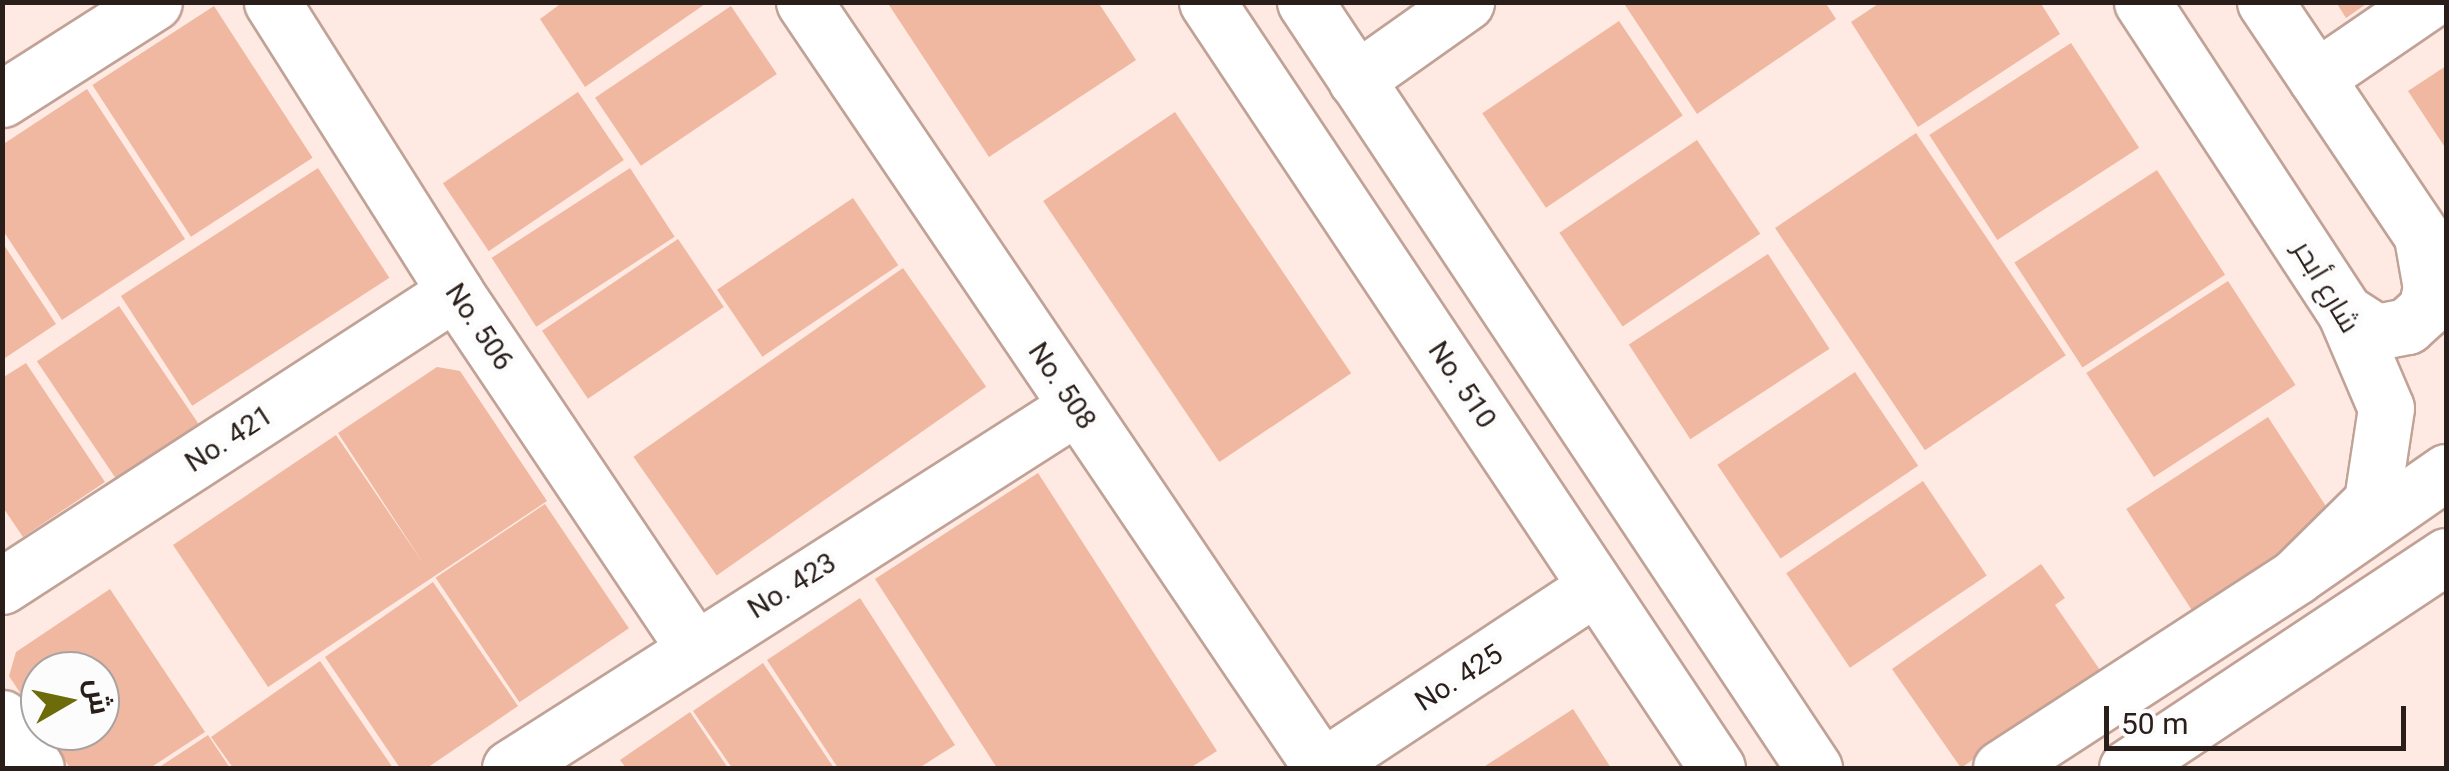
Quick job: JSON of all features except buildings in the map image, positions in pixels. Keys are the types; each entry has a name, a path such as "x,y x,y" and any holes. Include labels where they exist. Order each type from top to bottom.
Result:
{"street":[{"path":"2,99 154,2"},
{"name":"No. 506","path":"272,2 455,292 694,648"},
{"name":"No. 508","path":"804,2 1322,768"},
{"name":"No. 510","path":"1207,2 1717,768"},
{"path":"1305,2 1814,768"},
{"path":"1356,80 1466,2"},
{"name":"شارع أبحر","path":"2142,2 2345,312 2386,408 2372,501 2296,577"},
{"path":"2265,2 2434,254 2426,309 2407,326 2376,332 2345,312"},
{"path":"2316,78 2427,2"},
{"name":"No. 421","path":"2,586 455,292"},
{"name":"No. 423","path":"510,768 1076,407"},
{"path":"2001,768 2296,577 2446,472"},
{"path":"2127,768 2446,556"},
{"name":"No. 425","path":"1322,768 1596,587"},
{"path":"2,718 36,768"}]}
